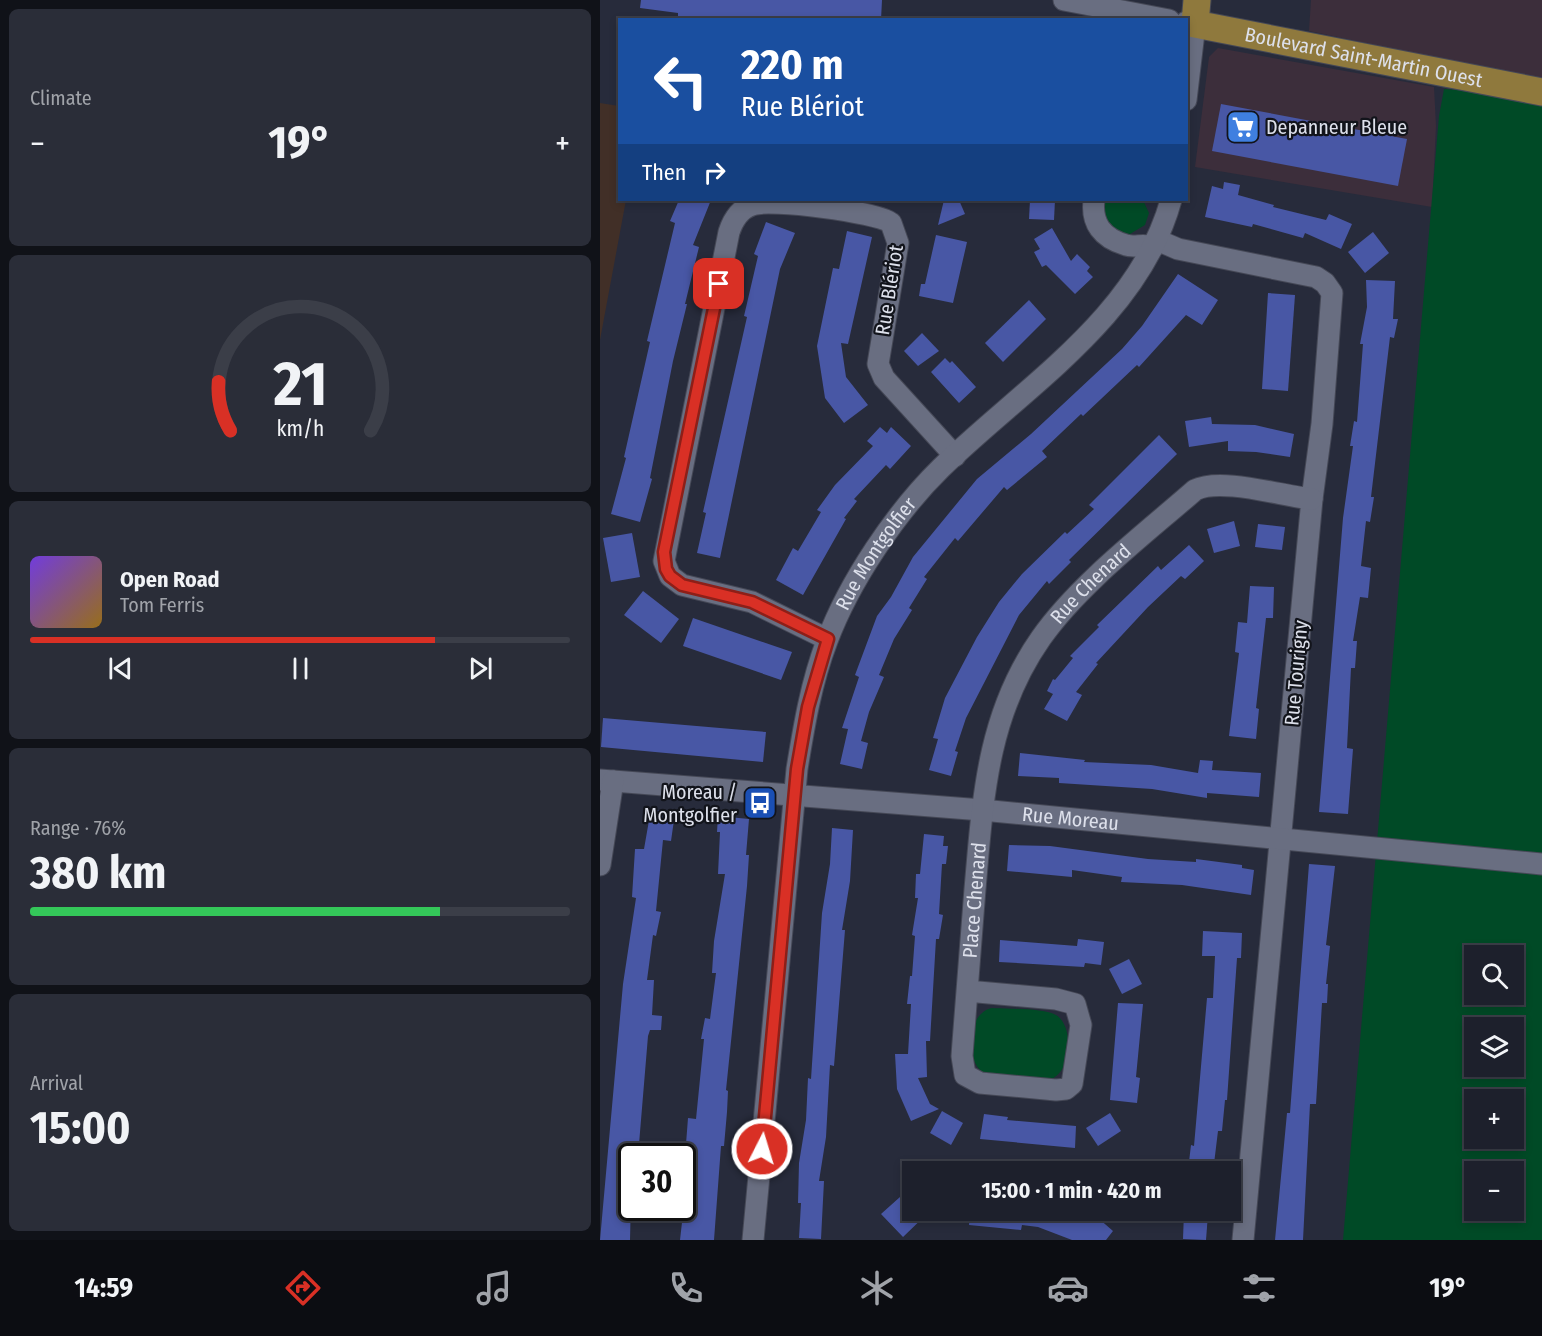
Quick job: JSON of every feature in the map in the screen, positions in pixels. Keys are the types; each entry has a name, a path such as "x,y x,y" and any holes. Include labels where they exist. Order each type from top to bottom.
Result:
{"main road":[{"name":"Boulevard Saint-Martin Ouest","path":"1187,16 1542,92"}],"street":[{"name":"Boulevard Saint-Martin Ouest","path":"1064,0 1187,16"},
{"path":"1094,201 1092,216 1100,230 1126,245 1155,244"},
{"name":"Rue Montgolfier","path":"753,1240 795,795 808,707 828,639 859,578 914,498 955,456 1103,319 1126,290 1155,244 1171,201"},
{"name":"Rue Blériot","path":"828,639 746,600 682,585 670,576 664,561 729,232 741,212 754,204 775,203 869,214 891,223 898,243 878,364 884,378 955,456"},
{"name":"Rue Tourigny","path":"1155,244 1316,277 1330,289 1331,319 1243,1240"},
{"name":"Rue Chenard","path":"982,810 989,756 1010,692 1042,637 1086,587 1202,487 1224,486 1312,499"},
{"path":"600,865 606,781"},
{"name":"Rue Moreau","path":"606,781 982,810 1542,864"},
{"name":"Place Chenard","path":"967,991 1056,999 1075,1004 1081,1024 1072,1084 1066,1089 1050,1090 980,1083 966,1075 962,1056 967,991 982,810"}],"shaded area":[{"path":"1311,0 1542,0 1542,80 1309,31"},
{"path":"1218,48 1434,87 1436,126 1432,207 1195,167 1209,57"},
{"path":"600,103 618,106 618,201 626,201 600,340"}],"green space":[{"path":"1444,89 1477,91 1542,104 1542,1240 1343,1240 1439,116"},
{"path":"1104,201 1143,201 1149,213 1145,225 1130,234 1123,233 1112,228 1108,223"},
{"path":"992,1008 1025,1009 1056,1015 1066,1029 1068,1040 1066,1061 1062,1070 1055,1077 1047,1080 1025,1080 987,1075 979,1069 971,1050 973,1028 983,1012"}],"building":[{"path":"641,0 882,0 881,18 702,18 678,16 678,13 640,8"},
{"path":"1221,104 1407,139 1398,186 1212,151"},
{"path":"1224,182 1240,185 1238,195 1274,205 1273,207 1326,220 1329,214 1352,224 1341,249 1305,233 1303,238 1253,224 1252,227 1205,217 1212,186 1223,189"},
{"path":"679,201 711,201 693,245 699,247 673,361 650,478 652,479 640,522 611,514 626,458 624,457 650,342 647,341 675,223 670,221"},
{"path":"944,201 959,201 965,214 938,225"},
{"path":"1030,201 1055,201 1054,220 1029,219"},
{"path":"766,222 795,233 780,269 720,558 697,553 706,513 703,512 747,317 744,316 758,256 754,254"},
{"path":"1052,228 1071,261 1077,254 1090,267 1087,271 1093,277 1075,294 1046,265 1042,267 1034,252 1040,249 1034,239"},
{"path":"847,231 872,237 848,344 841,343 846,377 868,405 844,423 825,398 817,346 833,268 839,269"},
{"path":"1373,232 1389,253 1365,273 1348,252"},
{"path":"936,235 967,242 953,303 919,296 921,284 925,284"},
{"path":"1178,274 1218,300 1202,325 1186,315 1139,367 1137,365 1042,451 1047,457 1007,490 1004,487 958,541 955,538 924,577 927,579 909,608 912,610 894,639 879,675 884,677 869,712 861,741 868,743 862,769 840,764 848,729 842,728 859,677 855,675 877,616 891,597 913,557 977,479 1031,434 1122,349 1142,326"},
{"path":"1366,280 1395,281 1393,319 1398,319 1394,338 1390,337 1371,497 1374,497 1370,522 1366,521 1361,566 1371,568 1368,598 1360,597 1353,641 1357,641 1355,668 1351,668 1347,748 1353,749 1348,814 1319,812 1343,518 1353,446 1350,446 1354,421 1357,422 1363,344 1360,344 1367,307"},
{"path":"1268,293 1295,295 1288,391 1262,389"},
{"path":"1029,300 1046,319 1003,362 985,343"},
{"path":"922,333 939,351 918,366 904,351"},
{"path":"945,358 950,363 952,361 976,387 959,403 931,372"},
{"path":"1211,417 1212,424 1255,425 1294,434 1290,457 1228,451 1228,441 1189,447 1185,421"},
{"path":"880,427 887,433 891,427 911,446 890,469 886,465 854,499 857,501 844,518 846,519 803,595 776,580 793,548 798,551 821,512 817,510 835,485 873,446 867,441"},
{"path":"1159,435 1177,454 1069,560 1071,562 1049,584 1047,581 1019,615 966,718 955,751 958,752 951,776 929,770 938,739 933,738 945,698 977,637 999,602 1022,574 1065,532 1067,534 1094,509 1089,505"},
{"path":"1234,521 1240,546 1214,553 1207,529"},
{"path":"1258,524 1285,527 1282,550 1255,547"},
{"path":"632,533 640,577 611,582 603,538"},
{"path":"1189,545 1204,561 1185,579 1181,576 1148,607 1096,663 1098,664 1076,692 1082,695 1067,721 1044,709 1053,694 1047,691 1053,679 1055,680 1073,658 1070,656 1099,627 1097,625 1158,566 1161,570"},
{"path":"1250,586 1274,587 1273,618 1266,618 1256,708 1259,709 1256,739 1229,736 1239,653 1235,652 1238,622 1247,623"},
{"path":"643,591 679,619 661,643 624,615"},
{"path":"693,618 792,652 781,680 683,646"},
{"path":"603,718 766,732 763,762 601,747"},
{"path":"1020,753 1085,760 1084,762 1151,765 1198,773 1200,760 1213,761 1212,770 1261,773 1259,797 1207,793 1207,798 1152,789 1059,783 1059,778 1018,776"},
{"path":"651,809 675,813 671,841 663,840 656,911 661,912 656,936 653,935 647,980 654,980 652,1015 662,1016 661,1030 650,1030 648,1036 639,1143 618,1143 618,1221 630,1221 630,1240 600,1240 623,984 636,898 632,897 635,849 644,849"},
{"path":"718,816 749,819 746,855 749,855 747,886 726,1090 728,1091 724,1146 721,1146 714,1240 680,1240 682,1221 696,1221 696,1143 686,1143 688,1118 696,1119 704,1039 701,1039 705,1018 710,1019 716,973 712,973 714,941 725,874 718,874 720,832 717,832"},
{"path":"832,828 853,830 850,881 842,930 845,930 834,1066 830,1065 826,1137 819,1181 824,1181 821,1239 799,1238 801,1203 798,1203 799,1163 806,1120 808,1078 811,1079 822,913 830,864"},
{"path":"924,834 944,836 943,846 948,846 946,864 942,864 939,914 943,915 939,939 936,939 930,1041 926,1041 927,1077 918,1078 930,1104 939,1109 911,1121 897,1089 895,1054 908,1054 911,1004 907,1004 915,936 912,935 918,898 915,898 916,874 920,874"},
{"path":"1009,845 1050,846 1148,859 1196,862 1196,859 1242,865 1242,868 1254,870 1251,895 1182,885 1121,882 1122,877 1072,870 1072,877 1007,871"},
{"path":"1309,864 1335,866 1326,945 1330,946 1326,984 1328,984 1327,1003 1322,1003 1316,1104 1310,1104 1303,1240 1275,1240 1287,1113 1290,1113"},
{"path":"1203,931 1242,933 1241,958 1237,958 1227,1100 1225,1100 1222,1131 1218,1131 1214,1161 1189,1161 1191,1145 1194,1146 1207,998 1213,998 1215,956 1202,956"},
{"path":"1078,939 1104,942 1101,965 1085,963 1084,967 999,962 1000,940 1077,946"},
{"path":"1129,959 1142,984 1122,994 1109,969"},
{"path":"1118,1003 1143,1004 1136,1077 1140,1078 1137,1103 1110,1100"},
{"path":"942,1111 963,1123 951,1145 930,1133"},
{"path":"1110,1113 1121,1131 1098,1146 1086,1128"},
{"path":"984,1114 1008,1117 1007,1120 1076,1126 1075,1148 980,1139"},
{"path":"900,1197 902,1199 902,1221 920,1221 903,1237 881,1214"},
{"path":"969,1221 1102,1221 1113,1231 1106,1240 1072,1240 1038,1227 1022,1225 1021,1230 969,1225"},
{"path":"1184,1221 1207,1221 1206,1240 1183,1239"}],"place":[{"name":"Depanneur Bleue","path":"1243,127"},
{"name":"Moreau / Montgolfier","path":"760,803"}],"route":[{"path":"719,284 664,552 666,569 675,581 682,585 752,602 828,639 808,707 797,769 762,1149"}]}
